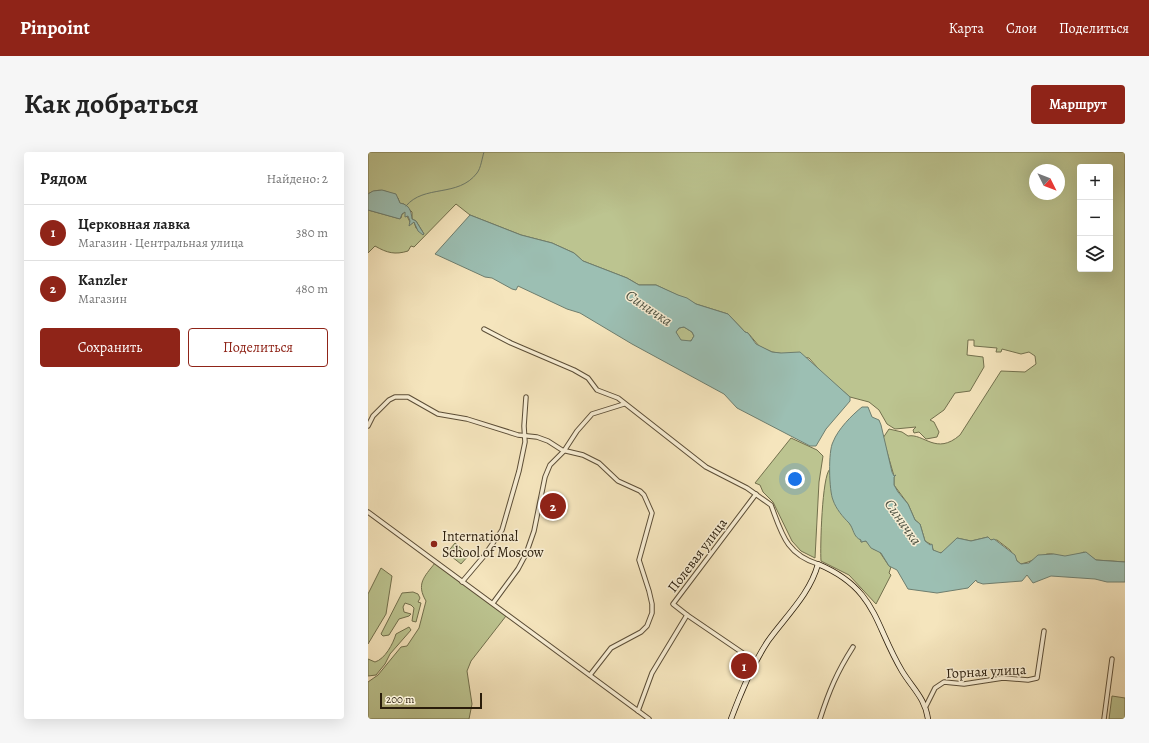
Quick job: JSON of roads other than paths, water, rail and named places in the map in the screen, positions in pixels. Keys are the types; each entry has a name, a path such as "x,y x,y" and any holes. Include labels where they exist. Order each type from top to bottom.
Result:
{"street":[{"path":"484,329 517,346 574,370 588,378 597,390 618,398 706,467 747,488 771,505 782,534 792,550 803,558 848,580 863,596 878,620 902,671 926,706 928,719"},
{"path":"368,426 373,416 389,400 404,397 415,400 438,414 467,419 518,435 541,438 564,451 583,455 599,463 618,481 640,490 647,499 652,513 639,560 652,604 652,613 647,626 641,632 611,648 590,675"},
{"path":"462,582 501,533 519,471 525,442 526,397"},
{"path":"493,604 521,565 534,531 545,477 553,462 564,451 577,431 592,414 624,404"},
{"name":"Полевая улица","path":"687,615 673,604 756,494"},
{"path":"368,512 648,719"},
{"path":"731,719 756,662 768,641 809,586 818,564"},
{"path":"638,711 652,673 687,615 756,662"},
{"name":"Горная улица","path":"926,706 935,688 944,682 964,684 1003,678 1028,680 1037,678 1044,631"},
{"path":"820,719 825,699 840,666 853,647"},
{"path":"1104,719 1112,659"}],"water":[{"path":"382,190 396,194 400,203 408,207 412,219 416,221 424,234 423,235 418,231 414,222 409,226 410,221 408,216 405,217 405,212 402,214 400,219 368,210 368,194 373,191"},
{"name":"Синичка","path":"470,215 521,235 552,243 574,253 583,261 627,278 639,285 656,285 687,298 696,304 728,314 745,332 748,333 756,344 772,352 800,352 850,397 850,401 826,429 816,446 810,446 737,408 724,394 632,344 580,313 567,309 518,286 516,290 512,289 492,278 485,277 435,254","holes":["684,327 692,332 694,336 691,341 681,340 676,332 679,328"]},
{"name":"Синичка","path":"862,407 868,407 872,417 879,420 892,472 894,476 896,475 894,477 894,485 908,504 915,520 920,524 925,541 930,545 932,544 933,550 941,553 957,538 971,541 988,537 991,540 994,539 1015,555 1017,561 1021,564 1029,563 1038,555 1054,554 1065,556 1086,552 1096,560 1125,562 1125,582 1107,582 1095,579 1051,576 1033,583 1027,575 1022,581 983,584 977,582 976,580 968,588 937,593 908,589 897,570 889,566 881,553 871,548 866,541 861,542 861,540 856,537 851,525 836,507 833,500 830,480 831,447 838,432"}],"waterway":[{"path":"406,206 413,199 422,195 451,189 469,181 477,173 484,152"}],"place":[{"name":"Kanzler","path":"553,506"},
{"name":"International School of Moscow","path":"434,544"},
{"name":"Церковная лавка","path":"744,666"}]}
